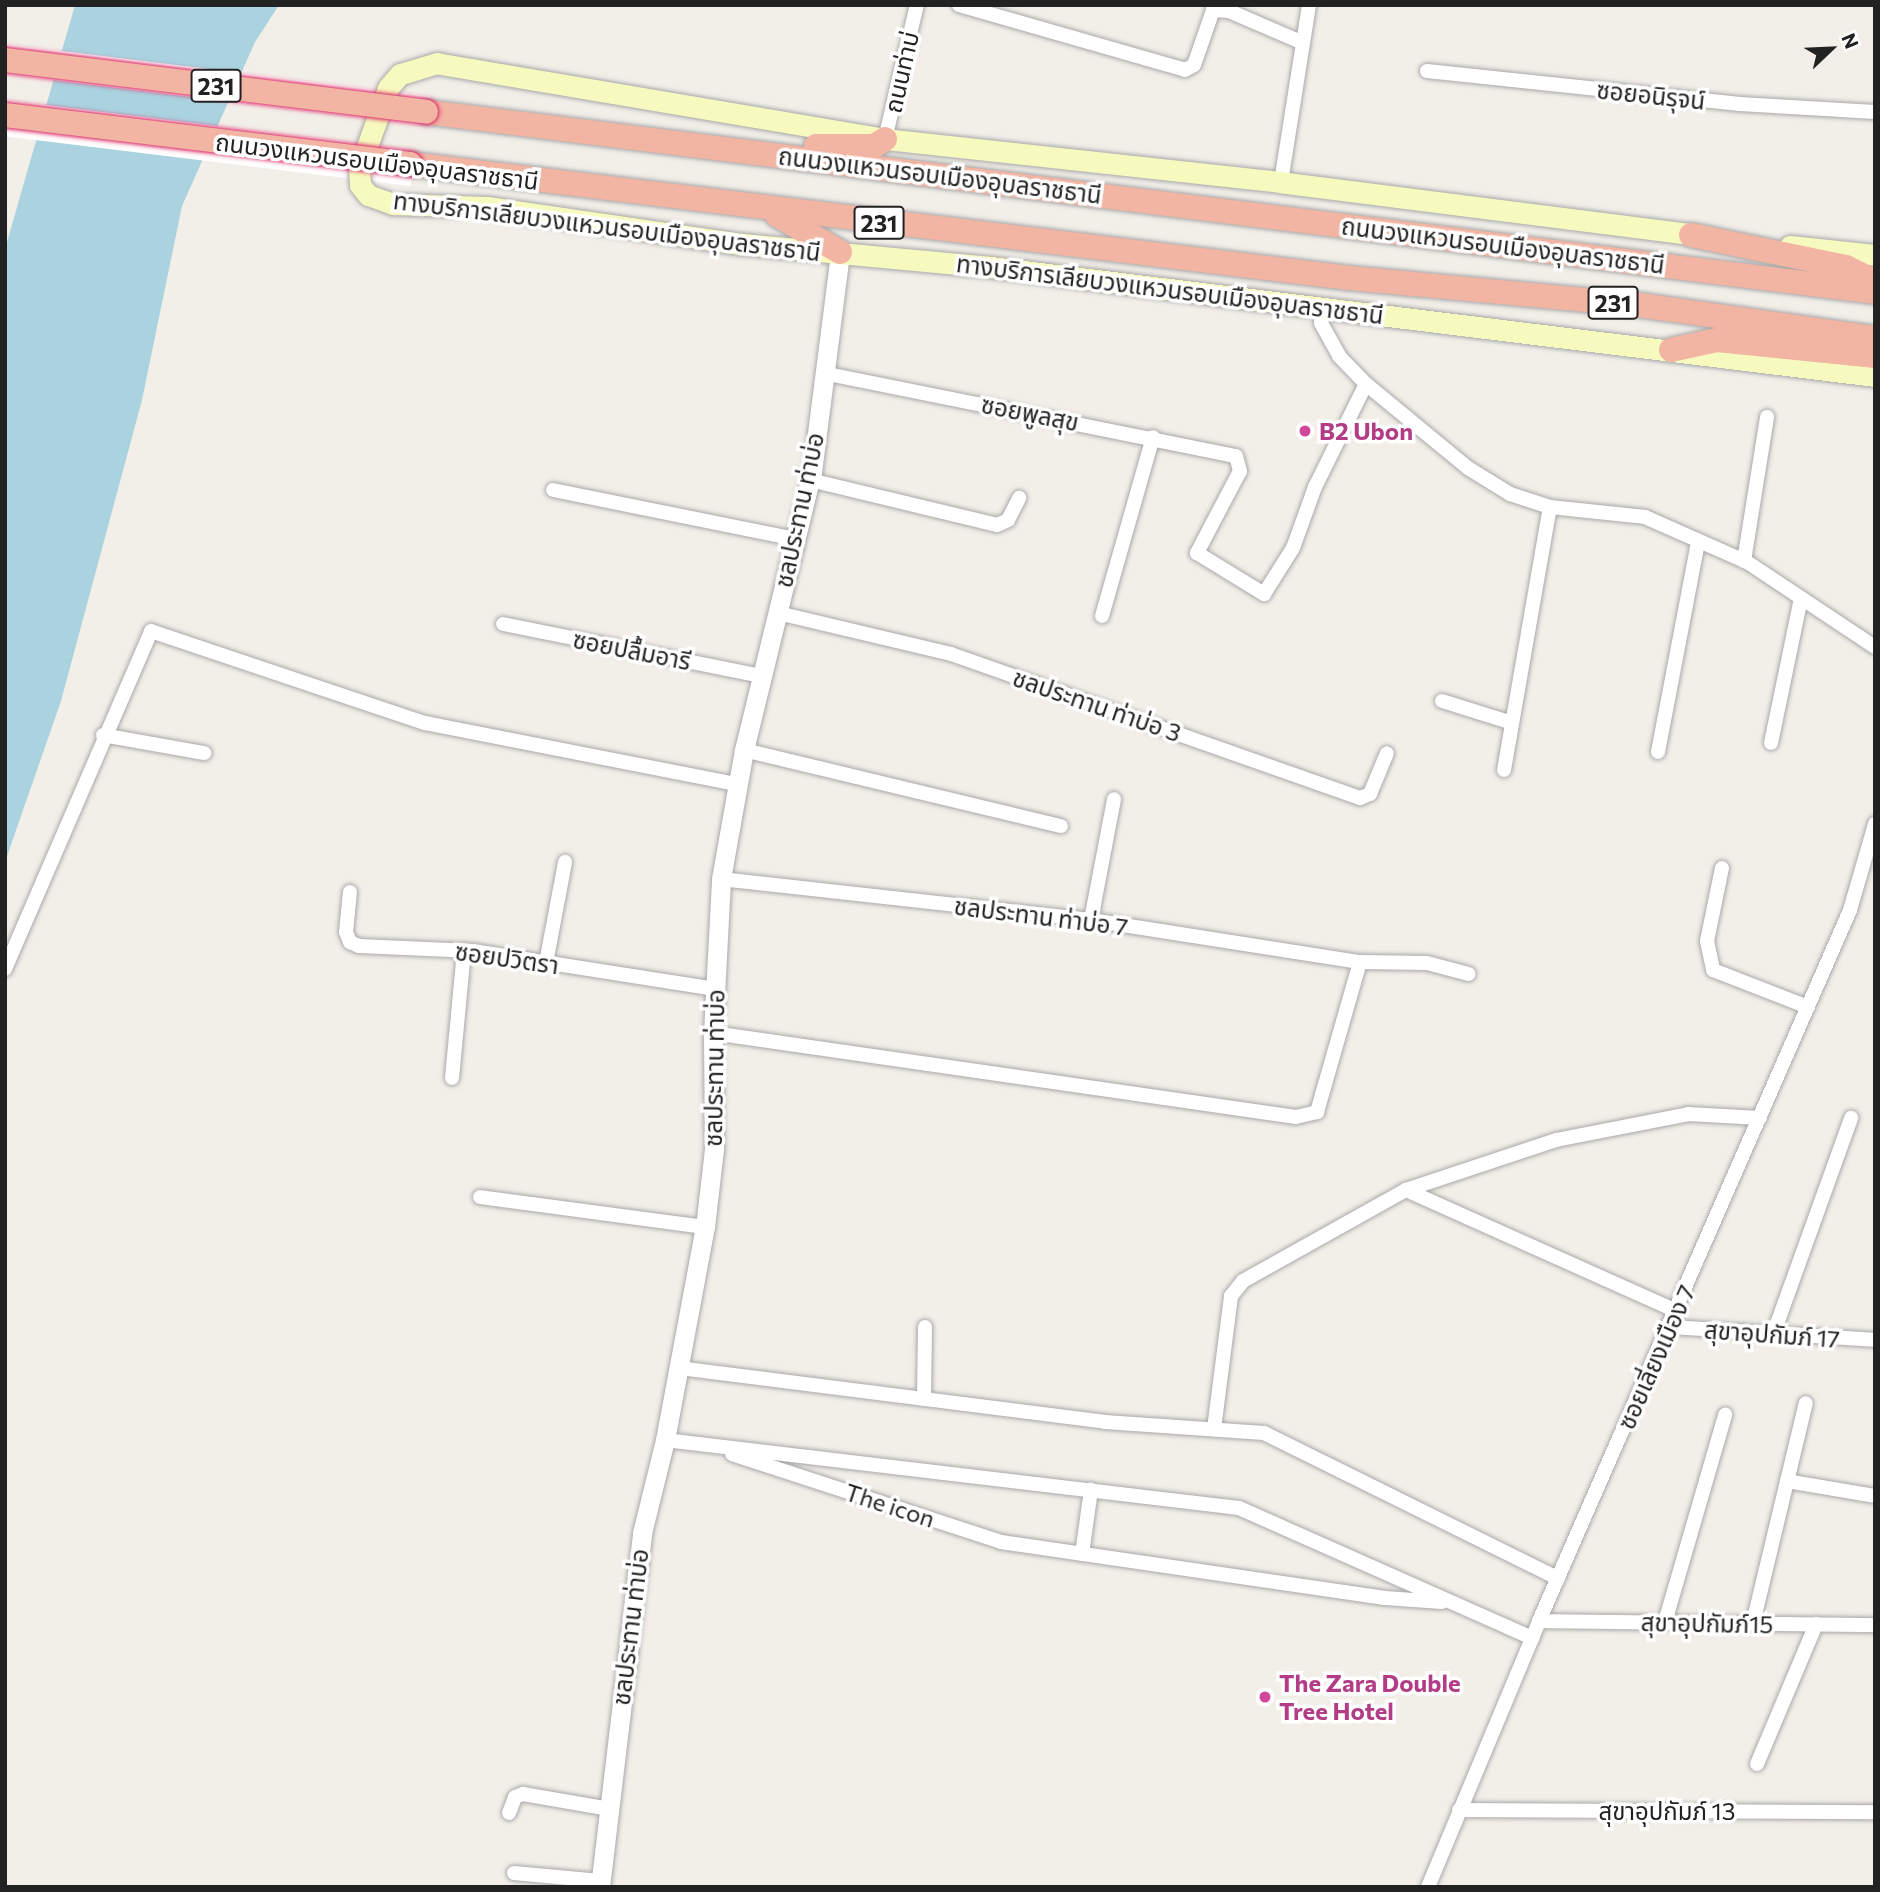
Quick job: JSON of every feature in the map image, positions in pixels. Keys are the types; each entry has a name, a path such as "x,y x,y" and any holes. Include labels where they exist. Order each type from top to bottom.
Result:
{"highway":[{"name":"ถนนวงแหวนรอบเมืองอุบลราชธานี","path":"5,60 1875,292"},
{"name":"ถนนวงแหวนรอบเมืองอุบลราชธานี","path":"5,116 1349,278 1639,305 1875,338"},
{"path":"778,154 811,146 874,146 885,139"},
{"path":"768,210 839,252"},
{"path":"1691,235 1846,267 1875,281"},
{"path":"1671,350 1717,340 1875,356"}],"main road":[{"name":"ทางบริการเลียบวงแหวนรอบเมืองอุบลราชธานี","path":"1875,255 1691,235 1281,182 885,139 436,63 400,74 388,89 359,169 360,185 368,195 393,204 487,207 742,244 839,252 1323,307 1875,376"}],"street":[{"name":"ถนนท่าบ่","path":"885,139 917,5"},
{"path":"959,5 1177,69 1195,65 1213,10 1229,10 1301,42"},
{"path":"1281,182 1301,42 1309,5"},
{"name":"ซอยอนิรุจน์","path":"1427,71 1740,104 1875,112"},
{"name":"ชลประทาน ท่าบ่อ","path":"601,1884 642,1533 665,1440 705,1227 714,1149 713,1033 721,879 736,785 810,480 839,252"},
{"path":"1323,307 1321,323 1327,341 1366,384 1468,468 1510,494 1550,507 1645,517 1744,561 1875,647"},
{"name":"ซอยพูลสุข","path":"823,373 1153,437 1236,456 1240,471 1197,553 1264,594 1293,548 1315,487 1366,384"},
{"path":"1744,561 1767,417"},
{"path":"1102,616 1153,437"},
{"path":"810,480 997,525 1008,520 1018,498"},
{"path":"553,490 796,539"},
{"path":"1504,770 1550,507"},
{"path":"1658,752 1698,542"},
{"path":"1771,743 1801,598"},
{"name":"ชลประทาน ท่าบ่อ 3","path":"778,612 951,654 1360,798 1370,794 1387,753"},
{"name":"ซอยปลื้มอารี","path":"503,624 762,676"},
{"path":"5,969 103,735 151,631 425,723 736,785"},
{"path":"1442,701 1512,723"},
{"path":"103,735 204,753"},
{"path":"744,750 1061,826"},
{"path":"1091,920 1114,799"},
{"name":"ซอยเลี่ยงเมือง 7","path":"1428,1887 1539,1620 1677,1311 1850,909 1875,824"},
{"path":"546,963 565,862"},
{"path":"1722,868 1707,941 1713,970 1808,1007"},
{"name":"ชลประทาน ท่าบ่อ 7","path":"721,879 1091,920 1360,962 1427,963 1469,974"},
{"name":"ซอยปวิตรา","path":"350,892 346,932 350,942 464,951 715,989"},
{"path":"452,1078 464,951"},
{"path":"713,1033 1296,1117 1317,1112 1360,962"},
{"path":"1214,1429 1236,1288 1406,1190 1556,1140 1688,1114 1760,1118"},
{"path":"1773,1335 1851,1118"},
{"path":"1406,1190 1677,1311"},
{"path":"480,1197 705,1227"},
{"path":"924,1399 925,1327"},
{"name":"สุขาอุปกัมภ์ 17","path":"1670,1327 1875,1340"},
{"path":"679,1368 1105,1422 1264,1433 1558,1578"},
{"path":"1753,1623 1805,1403"},
{"path":"1665,1622 1725,1415"},
{"name":"The icon","path":"665,1440 1240,1508 1532,1637"},
{"name":"The icon","path":"701,1444 1001,1542 1385,1598 1454,1603"},
{"path":"1787,1481 1875,1496"},
{"path":"1082,1553 1091,1490"},
{"name":"สุขาอุปกัมภ์15","path":"1539,1620 1875,1625"},
{"path":"1757,1765 1816,1624"},
{"path":"509,1813 515,1797 523,1794 610,1809"},
{"name":"สุขาอุปกัมภ์ 13","path":"1458,1810 1875,1812"},
{"path":"514,1873 601,1884"}],"water":[{"path":"75,5 279,5 255,42 182,206 142,400 61,701 5,862 5,249"}],"pier":[{"path":"5,44 431,96 427,126 5,74"},
{"path":"5,100 415,150 411,186 5,136"}],"place":[{"name":"B2 Ubon","path":"1305,431"},
{"name":"The Zara Double Tree Hotel","path":"1265,1697"}]}
